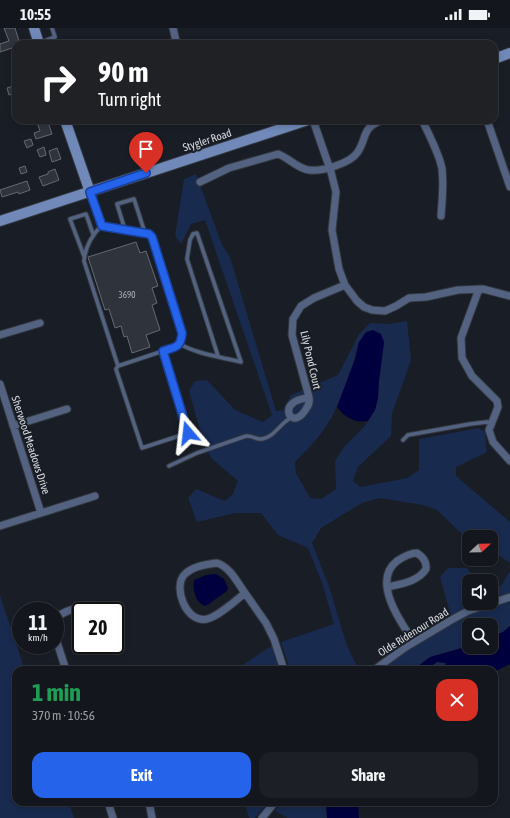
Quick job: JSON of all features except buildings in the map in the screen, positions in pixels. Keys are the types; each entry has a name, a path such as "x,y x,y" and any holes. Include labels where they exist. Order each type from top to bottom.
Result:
{"main road":[{"path":"34,28 38,40"},
{"path":"498,58 510,53"},
{"path":"66,124 90,192"},
{"name":"Stygler Road","path":"0,221 296,124"}],"street":[{"path":"173,28 176,40"},
{"path":"314,124 330,168 336,192 332,230 339,269 345,285 357,301 364,307 372,310 384,311 409,298 458,290 479,289 510,296"},
{"path":"200,182 229,168 278,154 284,156 301,168 309,170 330,168 351,159 356,154 370,127 374,124"},
{"path":"424,124 442,168 443,181 441,216"},
{"path":"488,124 510,187"},
{"name":"Lily Pond Court","path":"309,397 294,402 290,407 290,415 294,418 302,416 310,402 309,397 292,334 293,319 301,306 314,298 345,285"},
{"path":"479,289 461,338 462,358 472,376 497,401 498,407 489,430 493,442 510,461"},
{"path":"0,335 40,323"},
{"name":"Sherwood Meadows Drive","path":"0,384 41,513"},
{"path":"13,426 67,409"},
{"path":"0,526 95,496"},
{"path":"387,587 419,577 426,569 426,563 423,558 417,553 406,556 398,560 391,567 387,575 387,587 388,595 405,629 414,642"},
{"path":"245,593 212,617 205,619 197,618 190,614 186,608 180,592 180,582 184,574 192,569 216,563 224,565 229,570 266,623 274,639 283,666"},
{"name":"Olde Ridenour Road","path":"380,666 414,642 468,611 510,597"},
{"path":"61,654 65,666"},
{"path":"109,806 113,818"},
{"path":"150,806 152,818"},
{"path":"262,818 272,806"}],"lane":[{"path":"48,40 55,37 52,28"},
{"path":"90,192 102,226"},
{"path":"125,230 117,204 134,199 145,233"},
{"path":"93,234 86,214 70,219 84,257 118,366 116,369 142,448 188,433 163,351"},
{"path":"102,226 145,233 152,237 182,333 182,341 178,346 118,366"},
{"path":"84,257 93,234 102,226"},
{"path":"180,344 189,349 241,362 197,233 193,234 190,240 187,259 218,356"},
{"path":"169,466 198,453 246,436 261,439 270,436 289,419 290,415"},
{"path":"403,440 408,435 470,424 487,422 492,423"}],"shaded area":[{"path":"196,174 222,245 230,257 276,411 283,410 291,395 338,375 359,334 370,323 388,324 407,321 411,360 392,414 391,436 358,467 353,481 361,487 407,478 419,470 419,439 479,428 485,432 487,452 456,467 456,476 510,522 510,563 498,555 498,530 462,530 462,534 437,510 423,505 380,498 362,503 321,528 312,543 329,586 347,646 357,666 289,666 281,642 334,624 322,583 308,548 278,535 261,513 235,513 197,522 188,498 196,489 225,501 233,494 238,481 211,458 204,444 189,391 195,381 207,380 235,410 263,422 272,415 205,220 191,224 181,244 175,236 184,179","holes":["359,342 384,342 378,398 375,410 364,427 344,447 335,461 336,489 321,499 310,498 296,473 295,462 320,435 339,403"]},
{"path":"373,330 381,334 384,342 378,398 375,410 368,421 359,421 347,417 337,407 355,359 359,342 366,332"},
{"path":"448,568 467,568 472,574 462,574 462,610 498,610 498,587 501,586 510,571 510,626 503,632 498,634 498,618 462,618 462,648 430,657 418,666 387,666 419,643 453,623 440,577"},
{"path":"216,574 224,579 228,588 227,591 206,606 203,605 197,600 194,580 206,575"},
{"path":"0,595 12,631 12,654 20,654 24,666 12,666 12,806 70,806 74,818 0,818"},
{"path":"510,626 510,664 498,670 498,666 444,666 446,663 437,662 432,666 418,666 430,657 462,648 462,654 498,654 498,634"},
{"path":"273,645 280,666 241,666"},
{"path":"437,662 446,663 444,666 432,666"},
{"path":"245,806 266,806 255,818 249,818"},
{"path":"279,806 326,806 327,818 288,818 275,811"},
{"path":"326,806 358,806 359,818 327,818"}],"route":[{"path":"146,173 90,192 102,226 149,234 152,237 182,333 182,341 178,346 163,351 188,433"}]}
